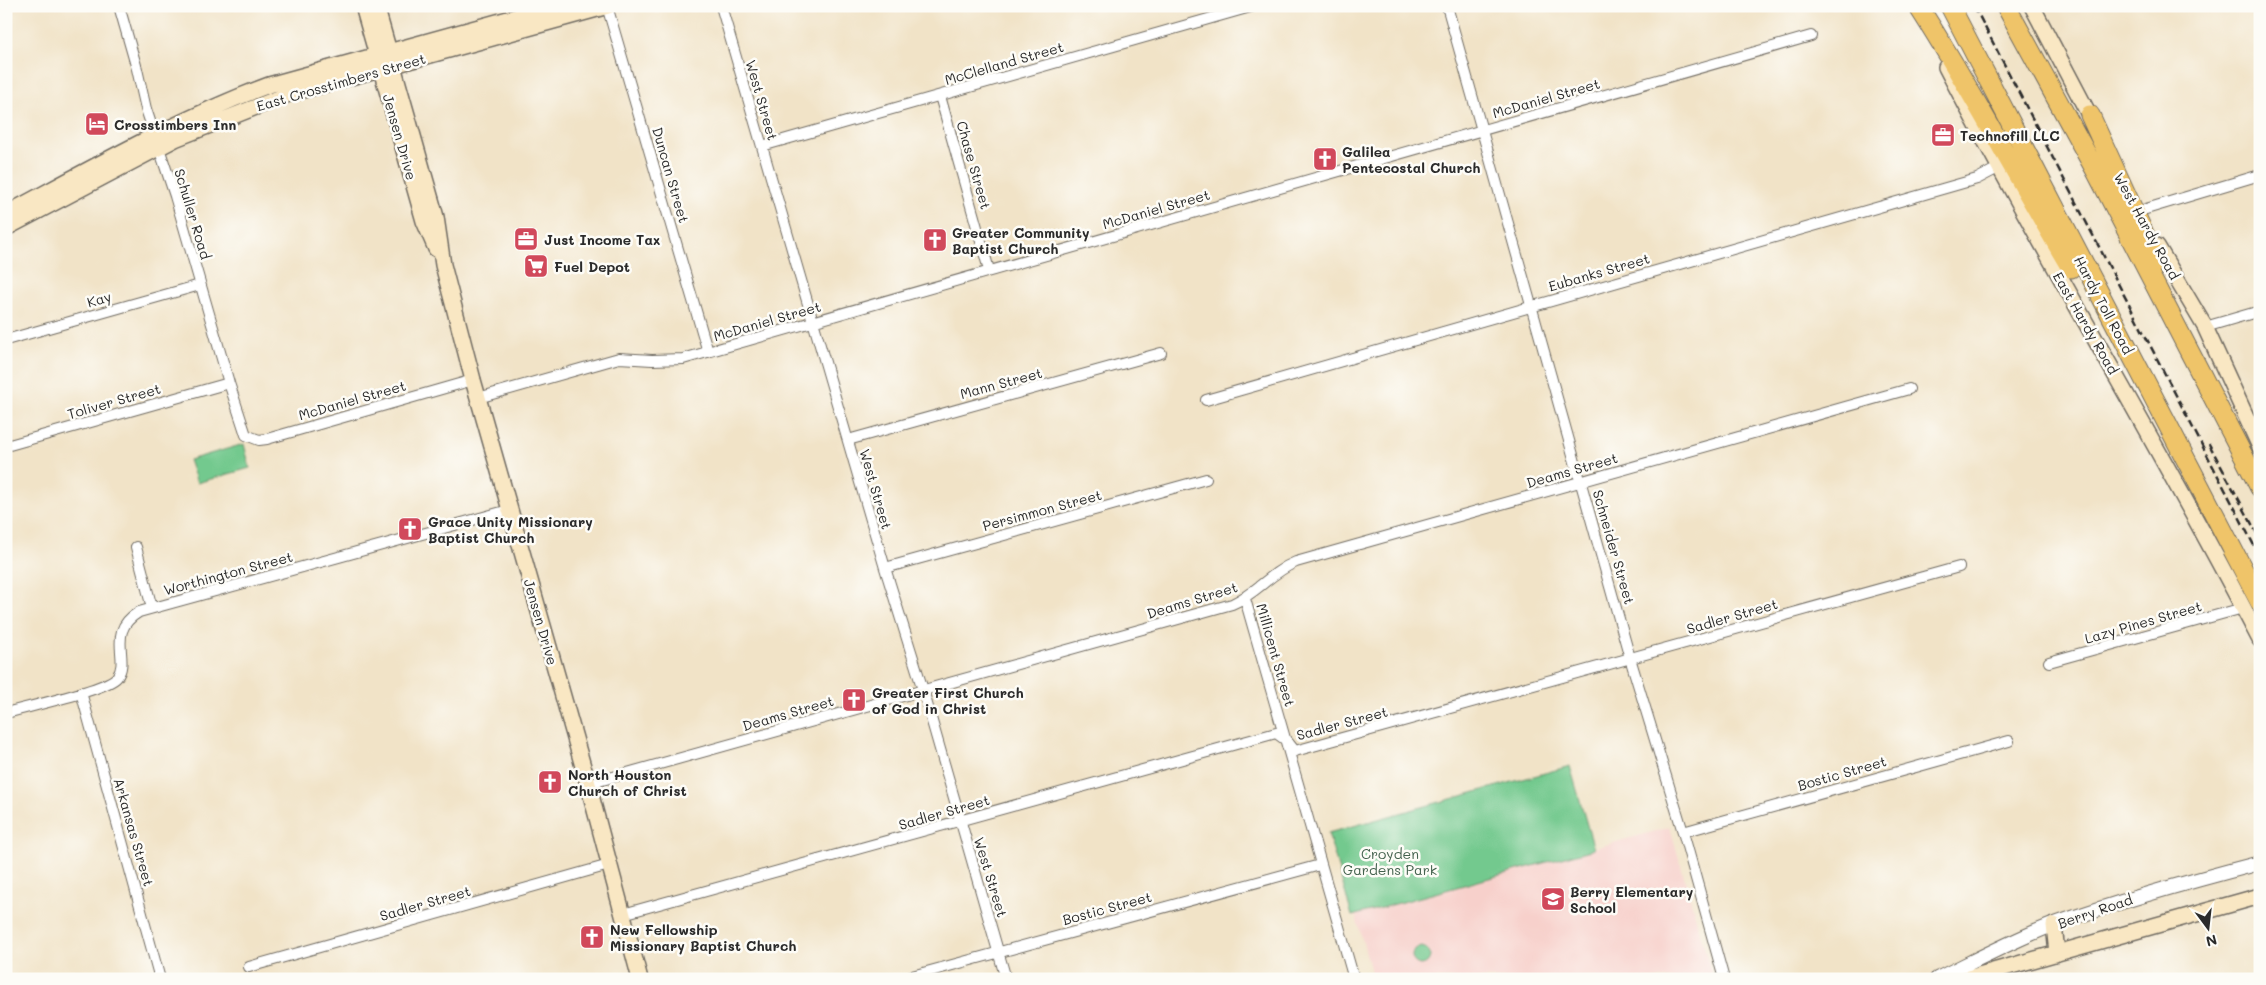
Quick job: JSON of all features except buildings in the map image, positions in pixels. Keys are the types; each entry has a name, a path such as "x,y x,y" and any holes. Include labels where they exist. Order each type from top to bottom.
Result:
{"highway":[{"path":"1918,6 1958,69 2019,181 2074,272 2131,357"},
{"name":"Hardy Toll Road","path":"1950,6 2131,357 2252,605"},
{"path":"2006,6 2097,173 2260,488"},
{"path":"2090,115 2251,471"}],"main road":[{"name":"Jensen Drive","path":"363,6 385,60"},
{"name":"Jensen Drive","path":"376,6 385,60 424,198 424,221 443,265 509,510 588,784 640,979"},
{"name":"East Crosstimbers Street","path":"532,20 555,6"},
{"name":"East Crosstimbers Street","path":"6,228 44,201 241,95 269,85 385,60 532,20 608,6"},
{"name":"East Hardy Road","path":"1914,6 1998,168 2109,363 2252,605 2260,640"},
{"name":"West Hardy Road","path":"2032,6 2090,115 2136,212 2205,327 2260,447"},
{"name":"East Crosstimbers Street","path":"156,142 385,60"},
{"path":"241,95 244,111"},
{"name":"East Crosstimbers Street","path":"6,214 44,201"},
{"path":"1964,979 2260,896"},
{"path":"2054,924 2057,953"}],"street":[{"name":"Schuller Road","path":"119,6 156,142 175,196 242,429"},
{"name":"Duncan Street","path":"608,6 708,352"},
{"name":"West Street","path":"721,6 885,568 923,690 1006,979"},
{"name":"McClelland Street","path":"762,146 1254,6"},
{"name":"Schneider Street","path":"1447,6 1630,658 1683,832 1724,979"},
{"name":"McDaniel Street","path":"478,398 612,359 633,357 668,360 683,359 1811,36"},
{"name":"Chase Street","path":"940,96 989,270"},
{"name":"Eubanks Street","path":"1206,400 1977,179 1998,168"},
{"path":"2136,212 2260,175"},
{"name":"Kay","path":"6,340 200,285"},
{"path":"2205,327 2260,312"},
{"name":"Mann Street","path":"848,440 1161,353"},
{"name":"McDaniel Street","path":"242,429 246,435 252,438 259,440 267,439 473,380"},
{"name":"Toliver Street","path":"6,446 229,383"},
{"name":"Deams Street","path":"588,784 1245,599 1281,568 1296,562 1909,389"},
{"name":"Persimmon Street","path":"885,568 1206,479"},
{"name":"Worthington Street","path":"6,713 81,692 116,679 120,672 122,628 130,617 139,612 509,510"},
{"path":"136,548 152,608"},
{"name":"Sadler Street","path":"623,914 1276,733 1287,741 1295,751 1959,567"},
{"name":"Millicent Street","path":"1245,599 1354,979"},
{"name":"Lazy Pines Street","path":"2049,662 2252,605"},
{"name":"Arkansas Street","path":"81,692 160,979"},
{"name":"Bostic Street","path":"1683,832 2009,740"},
{"name":"Berry Road","path":"1938,979 2054,924 2157,890 2260,863"},
{"name":"Bostic Street","path":"901,979 1320,865"},
{"name":"Sadler Street","path":"249,967 609,866"}],"shaded area":[{"name":"Berry Elementary School","path":"1670,827 1713,979 1373,979 1356,917 1352,916"}],"green space":[{"path":"244,444 250,468 197,483 189,460"},
{"name":"Croyden Gardens Park","path":"1570,766 1594,849 1352,916 1328,833"},
{"path":"1417,947 1425,947 1430,952 1428,963 1417,965 1412,960 1412,952"}],"railway":[{"path":"1974,6 2260,557"},
{"path":"2209,444 2260,539"}],"place":[{"name":"Crosstimbers Inn","path":"97,124"},
{"name":"Technofill LLC","path":"1943,135"},
{"name":"Galilea Pentecostal Church","path":"1325,159"},
{"name":"Just Income Tax","path":"526,239"},
{"name":"Greater Community Baptist Church","path":"935,240"},
{"name":"Fuel Depot","path":"536,266"},
{"name":"Grace Unity Missionary Baptist Church","path":"410,529"},
{"name":"Greater First Church of God in Christ","path":"854,700"},
{"name":"North Houston Church of Christ","path":"550,782"},
{"name":"Berry Elementary School","path":"1553,899"},
{"name":"New Fellowship Missionary Baptist Church","path":"592,937"}]}
